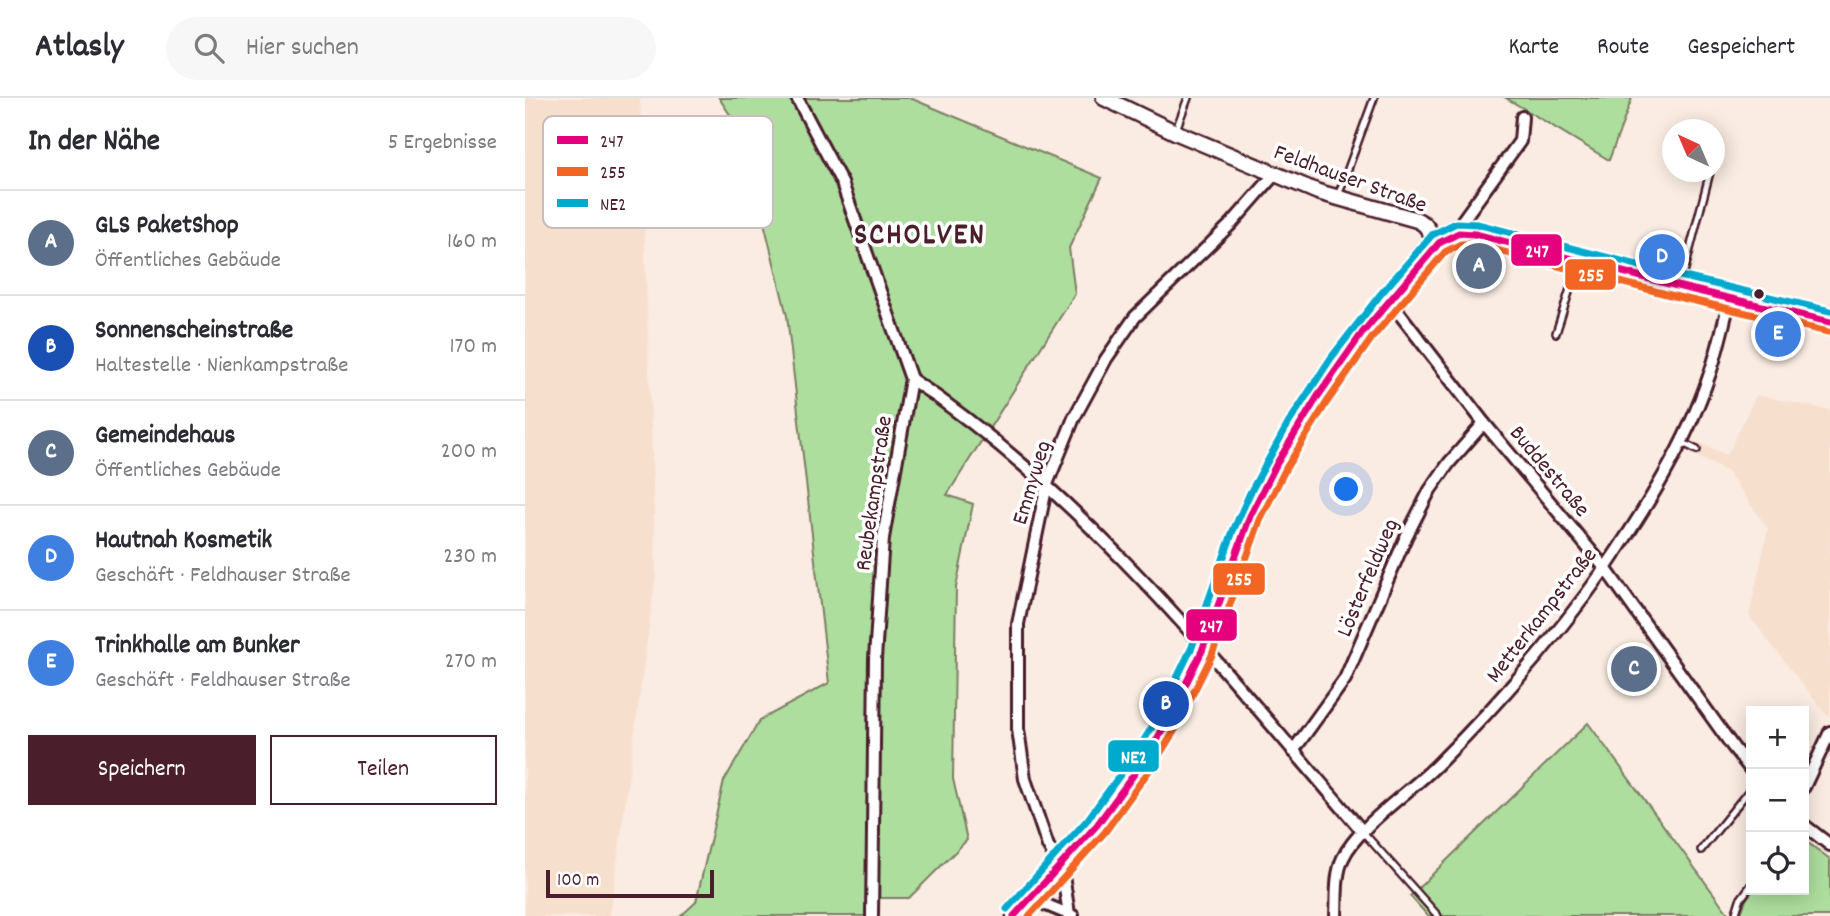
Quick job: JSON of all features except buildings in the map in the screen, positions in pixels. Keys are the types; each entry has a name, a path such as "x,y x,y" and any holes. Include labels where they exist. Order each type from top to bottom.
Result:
{"street":[{"name":"Reubekampstraße","path":"797,98 842,183 911,379 883,538 875,659 872,916"},
{"name":"Feldhauser Straße","path":"1104,98 1175,132 1275,174 1337,198 1417,220 1424,224 1439,243 1459,233"},
{"path":"1522,117 1520,141 1460,223 1459,233 1475,234 1830,322"},
{"name":"Emmyweg","path":"1071,915 1062,869 1048,846 1025,779 1018,729 1018,624 1047,484 1074,418 1106,359 1135,317 1232,223 1275,174"},
{"path":"1014,916 1062,869 1111,809 1149,752 1181,696 1203,648 1227,573 1259,498 1302,419 1389,300 1439,243"},
{"name":"Metterkampstraße","path":"1336,916 1337,882 1342,860 1363,832 1426,776 1479,723 1566,621 1605,568 1654,492 1681,442 1709,376 1730,299"},
{"name":"Buddestraße","path":"1389,300 1484,423 1605,568 1750,769"},
{"path":"911,379 955,408 1047,484 1203,648 1363,832"},
{"name":"Lösterfeldweg","path":"1293,751 1345,679 1406,537 1430,490 1449,463 1484,423"},
{"path":"1809,776 1830,732"},
{"path":"1809,829 1830,845"},
{"path":"1032,899 1071,915"}],"lane":[{"path":"1175,132 1188,98"},
{"path":"1337,198 1374,98"},
{"path":"1681,287 1707,182"},
{"path":"1556,333 1579,261"},
{"path":"1681,442 1697,450"},
{"path":"1701,850 1746,794"},
{"path":"1363,832 1438,916"},
{"path":"1735,916 1746,893"}],"shaded area":[{"path":"525,98 640,98 641,116 543,116 543,228 644,228 656,574 610,916 525,916"},
{"path":"1756,395 1830,410 1828,717 1749,616 1768,529 1728,472 1692,454 1698,442 1727,455"}],"green space":[{"path":"719,98 910,98 1102,178 1069,248 1075,294 947,495 973,504 956,587 953,779 967,840 909,898 875,898 875,916 681,916 696,902 724,781 760,720 829,683 787,316 765,228 773,228 773,116 731,116"},
{"path":"1506,98 1632,98 1609,160"},
{"path":"1588,723 1730,916 1428,916 1410,896"},
{"path":"1809,844 1830,859 1830,916 1740,916 1750,895 1809,895"}],"transit line":[{"name":"NE2","path":"1007,909 1088,819 1136,753 1157,719 1192,647 1233,531 1250,493 1288,424 1331,358 1380,295 1432,235 1456,223 1477,224 1830,311"},
{"name":"247","path":"1014,916 1097,825 1145,759 1166,724 1202,651 1250,516 1277,463 1318,396 1363,332 1439,243 1459,233 1475,234 1830,322"},
{"name":"255","path":"1029,916 1105,832 1175,730 1212,655 1260,520 1286,468 1327,402 1372,338 1445,252 1461,244 1473,244 1678,297 1828,332"}],"place":[{"name":"Hautnah Kosmetik","path":"1662,257"},
{"name":"GLS PaketShop","path":"1479,266"},
{"name":"Trinkhalle am Bunker","path":"1778,334"},
{"name":"Gemeindehaus","path":"1634,669"},
{"name":"Sonnenscheinstraße","path":"1166,704"}],"district":[{"name":"SCHOLVEN","path":"920,233"}]}
